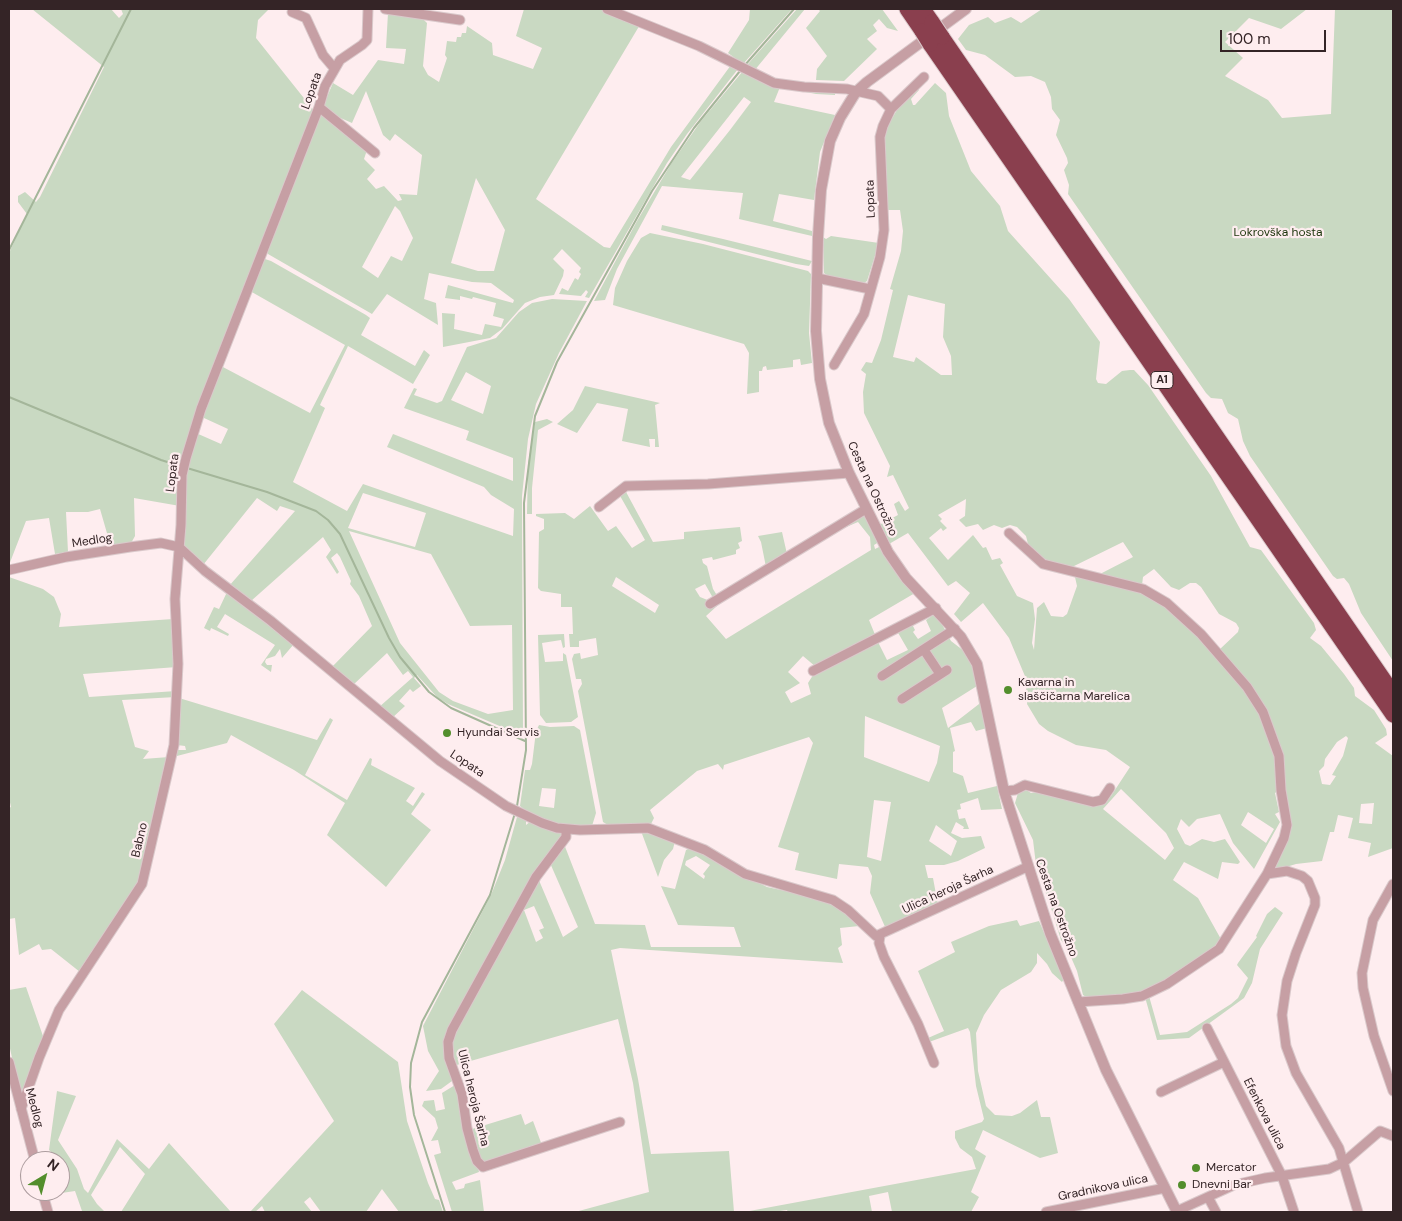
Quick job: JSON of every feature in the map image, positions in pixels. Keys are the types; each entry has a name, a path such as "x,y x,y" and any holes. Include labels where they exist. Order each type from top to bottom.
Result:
{"highway":[{"name":"A1","path":"907,9 927,26"},
{"name":"A1","path":"923,9 927,26 936,41 1393,716"},
{"name":"A1","path":"936,41 1393,693"}],"street":[{"name":"Lopata","path":"368,9 367,40 362,46 340,60 325,86 319,107 191,439 182,475 179,546 205,571 271,621 405,734 440,761 506,806 542,823 566,829"},
{"path":"385,9 460,20"},
{"path":"607,9 648,24 736,63 774,83 804,87 847,89 878,96 891,109"},
{"name":"Cesta na Ostrožno","path":"966,9 887,66 856,92 840,118 830,141 821,190 817,278 818,363 829,423 849,473 896,566 955,629 970,649 977,664 1004,791 1028,867 1082,1002 1106,1070 1177,1212"},
{"path":"292,12 306,18 323,55 334,68"},
{"name":"Lopata","path":"834,365 864,314 884,230 880,137 883,126 891,109 924,77"},
{"path":"319,107 375,153"},
{"path":"817,278 870,289"},
{"path":"599,507 626,486 708,484 849,473"},
{"path":"710,604 866,509"},
{"path":"1009,533 1043,564 1143,589 1158,596 1201,634 1236,672 1263,712 1279,756 1281,790 1287,825 1284,838 1267,874 1242,910 1225,943 1212,955 1167,984 1142,996 1082,1002"},
{"name":"Medlog","path":"9,570 66,557 138,546 161,543 179,546"},
{"name":"Babno","path":"22,1109 38,1058 59,1010 142,884 174,745 178,664 175,599 179,546"},
{"path":"813,670 936,608"},
{"path":"882,676 955,629"},
{"path":"902,699 943,672 924,650"},
{"path":"1004,791 1015,790 1025,785 1093,802 1102,800 1110,788"},
{"path":"566,829 648,828 705,850 745,874 833,900 848,910 871,933 880,936 879,943 884,957 918,1024 934,1063"},
{"name":"Ulica heroja Šarha","path":"566,829 566,837 536,877 452,1030 448,1042 449,1058 462,1094 467,1128 473,1150 477,1161 483,1167 620,1122"},
{"name":"Ulica heroja Šarha","path":"880,936 1028,867"},
{"path":"1267,874 1287,871 1302,876 1308,881 1315,898 1315,905 1290,972 1282,1015 1286,1046 1296,1073 1340,1148 1358,1212"},
{"path":"1393,884 1373,920 1362,973 1363,988 1374,1036 1393,1091"},
{"name":"Efenkova ulica","path":"1207,1028 1282,1176 1294,1212"},
{"name":"Medlog","path":"9,1062 32,1151"},
{"path":"1162,1092 1224,1062"},
{"path":"1177,1212 1234,1185 1329,1169 1344,1162 1380,1131 1393,1136"},
{"name":"Gradnikova ulica","path":"1046,1212 1165,1188"},
{"path":"1208,1197 1216,1212"}],"green space":[{"path":"32,9 111,9 119,18 123,14 121,9 269,9 258,20 256,38 315,112 198,412 180,506 134,498 135,536 130,545 111,547 100,509 88,512 66,512 68,552 55,554 49,518 26,521 9,565 9,253 27,214 18,202 18,196 25,192 36,202 40,197 104,67"},
{"path":"524,9 600,9 641,23 536,199 604,247 610,248 671,147 731,65 738,69 687,134 667,163 589,298 585,297 588,292 586,290 581,296 559,294 562,288 568,291 575,278 578,280 581,274 579,272 581,268 562,249 553,259 564,270 554,295 540,297 525,303 502,329 490,338 443,347 442,313 455,314 454,329 482,335 485,324 501,327 504,319 493,316 496,303 473,297 472,299 460,296 460,300 445,298 448,285 513,303 514,300 491,283 472,282 429,273 424,299 436,303 438,325 387,294 372,314 268,254 267,252 319,116 323,115 367,150 364,159 375,170 367,179 376,189 384,186 398,201 402,200 399,194 417,195 422,155 395,134 390,141 383,135 366,91 352,123 329,113 323,106 333,83 353,95 378,60 404,64 406,49 386,48 388,13 422,18 427,23 423,66 428,75 439,82 447,58 445,55 447,41 456,42 457,37 461,37 462,33 466,33 467,26 492,43 493,55 533,69 542,48 516,36","holes":["476,178 505,230 494,271 478,271 451,263","395,206 400,211 413,238 402,261 391,256 378,278 362,267"]},
{"path":"750,9 792,9 743,64 728,53 749,20"},
{"path":"797,9 805,9 754,71 747,65"},
{"path":"818,9 882,9 898,31 887,28 879,19 873,25 877,31 867,39 877,49 844,81 816,80 817,69 827,56 806,28 820,11"},
{"name":"Lokrovška hosta","path":"1042,9 1307,9 1281,29 1249,18 1225,42 1243,58 1225,76 1268,100 1282,118 1331,114 1335,9 1393,9 1393,661 1361,613 1349,584 1344,578 1337,579 1333,576 1250,456 1243,441 1238,419 1228,413 1222,399 1211,398 1206,393 1068,194 1069,185 1064,170 1068,163 1067,158 1056,135 1060,120 1052,109 1051,97 1045,82 1031,76 1015,77 985,55 966,50 958,39 969,25 988,17 995,23 1011,17 1021,23"},
{"path":"743,71 763,81 835,91 835,95 816,94 780,87 774,102 835,115 820,152 814,200 779,194 773,221 812,231 812,236 739,219 743,193 662,186 617,269 605,300 594,301 637,221 671,164 701,121","holes":["744,97 751,102 690,180 681,177"]},
{"path":"935,83 946,93 949,116 971,171 1000,206 1008,231 1069,299 1100,342 1096,379 1098,383 1106,384 1122,371 1134,370 1148,385 1211,476 1250,547 1261,550 1314,623 1316,630 1310,638 1321,646 1354,688 1355,696 1374,710 1386,729 1387,735 1375,743 1393,756 1393,848 1368,857 1371,843 1348,838 1353,818 1338,815 1334,832 1330,832 1322,861 1296,864 1273,871 1285,844 1283,756 1268,714 1219,650 1238,632 1239,628 1236,623 1219,614 1201,587 1196,583 1190,583 1179,590 1171,587 1154,569 1143,577 1142,585 1050,566 1029,548 1026,536 1017,527 1010,525 1002,528 994,525 983,530 978,524 966,527 959,520 965,516 966,499 938,515 942,519 940,521 947,528 943,531 941,528 929,538 948,560 973,535 983,548 986,547 992,560 1000,558 1003,563 1000,565 1017,596 1033,603 1035,619 1032,643 1034,650 1037,608 1044,602 1051,616 1063,617 1067,614 1077,586 1075,577 1104,581 1143,590 1180,618 1253,698 1278,755 1279,790 1275,793 1279,812 1275,814 1280,822 1254,869 1233,843 1220,814 1197,819 1189,827 1181,819 1177,829 1185,844 1190,846 1202,839 1214,842 1225,839 1240,862 1238,864 1222,862 1218,879 1184,862 1173,880 1198,898 1222,941 1207,956 1147,993 1088,998 1083,995 1077,971 1067,948 1061,940 1036,865 1033,840 1015,803 1018,793 1025,789 1031,793 1049,792 1098,805 1111,796 1130,767 1106,750 1076,745 1048,731 1039,724 1027,704 1029,693 1026,691 1027,681 1009,638 983,603 961,622 954,614 970,593 956,581 948,586 908,533 889,544 879,525 898,515 894,504 899,501 905,511 909,508 893,475 887,477 890,466 864,413 863,392 866,374 861,370 866,362 872,363 881,340 893,290 890,289 901,251 903,231 900,210 888,210 883,145 887,127 901,103 917,86 919,90 911,99 913,105","holes":["908,295 945,304 943,337 951,356 952,375 941,375 916,357 914,362 893,357","1123,542 1133,557 1100,574 1070,568","1346,736 1348,738 1343,756 1332,775 1336,776 1330,785 1322,784 1319,771 1324,766 1325,759 1337,742","1121,789 1166,833 1174,848 1165,860 1103,809","1374,803 1372,824 1359,823 1361,804","1248,812 1274,829 1266,843 1241,825"]},
{"path":"662,225 812,261 809,266 796,264 661,230"},
{"path":"650,233 703,244 808,271 811,274 809,333 812,363 801,365 800,359 793,360 793,367 767,370 766,366 763,367 762,371 759,371 759,392 747,394 749,353 744,344 613,305 615,288 627,261 641,238"},
{"path":"831,236 879,243 867,281 864,283 828,276 824,273 823,237 826,239"},
{"path":"265,259 271,261 366,315 370,318 361,335 415,366 424,350 430,355 413,384 348,346 320,405 325,408 293,482 347,511 363,484 513,536 514,509 491,495 484,487 387,447 393,434 513,481 513,458 466,440 469,431 404,408 414,388 417,389 414,395 437,403 442,401 467,347 496,338 519,312 532,303 552,299 587,301 559,353 536,404 528,439 522,496 523,736 448,704 438,698 417,675 414,678 421,686 413,692 410,689 399,701 405,706 391,719 378,708 413,677 408,671 403,675 387,653 352,686 331,668 372,626 359,596 350,584 351,581 340,557 337,553 331,558 339,572 337,574 326,557 331,550 323,537 251,601 229,586 295,511 280,506 277,511 257,498 203,565 184,546 182,541 185,469 196,433 221,444 228,429 204,418 203,415 221,366 310,413 345,345 250,291 262,261","holes":["466,372 491,386 483,414 451,400","363,493 426,513 415,547 348,528","349,531 431,554 470,626 512,625 513,710 488,714 453,701 439,692 400,643"]},
{"path":"585,386 660,403 655,405 659,447 655,447 655,439 649,439 650,447 622,441 628,409 597,403 577,433 557,424 573,410"},
{"path":"547,419 553,422 538,430 532,488 532,514 527,514 528,464 535,422"},
{"path":"625,490 653,542 684,539 684,532 740,527 742,541 738,543 740,548 736,550 736,554 713,560 712,557 702,559 703,563 707,566 713,589 718,597 713,598 705,584 695,589 700,597 715,603 717,606 706,616 726,639 871,550 870,537 858,522 837,531 767,575 865,511 879,542 874,545 875,549 881,546 915,593 869,620 876,637 816,667 803,656 788,672 800,683 785,692 791,703 811,694 808,683 815,672 877,640 887,660 908,650 897,631 912,624 915,630 913,632 918,639 931,631 926,620 936,613 951,641 973,661 987,728 976,731 971,722 950,728 955,751 953,752 953,772 963,776 968,793 997,786 1002,809 981,810 978,798 960,804 961,809 957,810 959,819 965,818 969,829 963,829 964,827 956,822 951,833 962,838 981,836 985,848 958,861 944,865 925,865 928,878 933,878 938,905 886,929 870,893 872,876 868,867 839,864 837,879 795,870 799,853 778,847 813,743 809,737 724,765 723,770 718,764 697,771 650,810 654,818 650,826 608,825 603,822 578,691 582,684 581,679 576,679 572,659 574,654 580,653 581,659 598,655 596,638 579,641 579,647 570,647 569,634 573,634 572,607 561,607 561,594 541,591 538,588 539,532 544,529 544,519 536,516 536,514 565,513 574,519 590,506 608,531 616,526 632,548 645,540 619,494","holes":["616,577 659,605 655,613 612,586","977,686 979,704 948,728 942,708","865,716 940,746 937,763 929,782 864,757","874,800 891,802 881,861 867,857","936,825 957,841 951,856 929,841"]},
{"path":"782,532 787,554 766,567 758,536"},
{"path":"9,577 43,589 54,597 61,614 59,627 173,619 177,667 83,674 89,697 176,691 176,697 122,700 135,747 149,751 143,759 169,757 141,882 80,972 51,949 42,950 39,944 19,955 15,918 9,919 9,808 11,807 9,798"},
{"path":"227,592 294,644 282,658 280,649 275,656 266,659 267,665 272,665 271,672 261,665 275,645 225,614 217,627 229,634 228,636 211,628 210,631 204,628 214,607 219,609"},
{"path":"564,634 565,647 563,648 561,640 542,643 545,662 563,661 563,653 566,655 578,717 571,722 546,723 540,715 538,635"},
{"path":"179,698 317,740 330,718 333,720 305,775 347,800 370,758 372,759 371,765 415,788 406,801 413,806 422,792 425,794 411,814 431,830 386,887 327,835 345,803 294,770 231,735 227,743 173,757 177,750 186,750 185,746 177,745"},
{"path":"539,725 550,727 574,726 580,730 596,813 592,826 578,827 552,823 532,815 520,806 525,770 530,770 532,764 536,731","holes":["542,788 556,789 554,808 539,806"]},
{"path":"517,817 526,820 526,825 531,821 563,834 450,1031 454,1075 452,1081 441,1089 426,1091 439,1071 428,1051 423,1026 491,895 505,860"},
{"path":"641,831 675,841 673,849 664,860 658,877"},
{"path":"564,844 595,924 645,925 651,947 741,947 734,927 678,925 661,886 675,889 686,850 690,848 767,887 818,898 840,907 859,926 840,928 842,945 838,948 843,963 620,948 611,950 638,1079 651,1154 729,1151 734,1212 575,1212 649,1192 633,1083 618,1019 453,1066 450,1040 538,878 563,937 578,927 550,863","holes":["696,856 710,865 703,874 705,876 704,879 685,865 686,861","534,906 544,928 539,930 543,938 536,942 524,910"]},
{"path":"1275,907 1283,913 1260,949 1252,983 1244,998 1189,1038 1157,1040 1145,997 1149,996 1160,1035 1187,1032 1231,1004 1238,998 1248,978 1237,965 1257,937 1267,914"},
{"path":"1017,920 1020,926 1039,921 1064,979 1062,982 1052,973 1037,953 1037,963 1031,972 1001,990 984,1015 976,1033 978,1071 986,1106 995,1115 1012,1116 1020,1113 1037,1100 1041,1117 1050,1117 1058,1153 1040,1158 983,1130 975,1149 986,1156 971,1192 979,1197 971,1212 892,1212 888,1192 869,1196 872,1212 788,1212 787,1210 744,1212 976,1169 972,1157 960,1148 955,1138 955,1131 982,1122 984,1119 976,1086 970,1032 968,1028 929,1042 928,1038 944,1031 918,971 955,952 951,942 989,926"},
{"path":"26,987 44,1039 23,1096 20,1094 9,1044 9,990"},
{"path":"302,990 398,1062 407,1121 428,1183 435,1199 439,1200 443,1212 399,1212 382,1189 366,1212 321,1212 310,1197 304,1202 312,1212 265,1212 262,1206 255,1212 250,1212 334,1121 274,1024"},
{"path":"455,1085 458,1086 479,1172 452,1182 456,1190 464,1188 465,1184 480,1180 484,1212 452,1212 434,1155 441,1153 438,1140 431,1141 438,1128 435,1118 422,1106 424,1101 434,1100 436,1111 445,1109 442,1093"},
{"path":"57,1091 76,1096 58,1140 65,1151 49,1150"},
{"path":"521,1114 525,1125 533,1121 543,1148 483,1164 469,1130"},
{"path":"117,1139 149,1169 169,1143 231,1212 121,1212 145,1174 120,1147 91,1195 105,1212 82,1211 75,1191 70,1192 70,1158 77,1169 84,1189 88,1193"}],"waterway":[{"path":"9,250 131,9"},
{"path":"745,65 794,9"},
{"path":"517,806 526,750 524,503 535,416 557,362 652,191 694,128 740,71"},
{"path":"9,397 161,460 180,466"},
{"path":"187,468 267,492 316,511 328,520 340,534 389,638 400,657 429,692 451,708 525,741"},
{"path":"445,1212 414,1115 410,1087 411,1063 422,1022 490,895 515,813"}],"place":[{"name":"Kavarna in slaščičarna Marelica","path":"1008,690"},
{"name":"Hyundai Servis","path":"447,733"},
{"name":"Mercator","path":"1196,1168"},
{"name":"Dnevni Bar","path":"1182,1185"}]}
